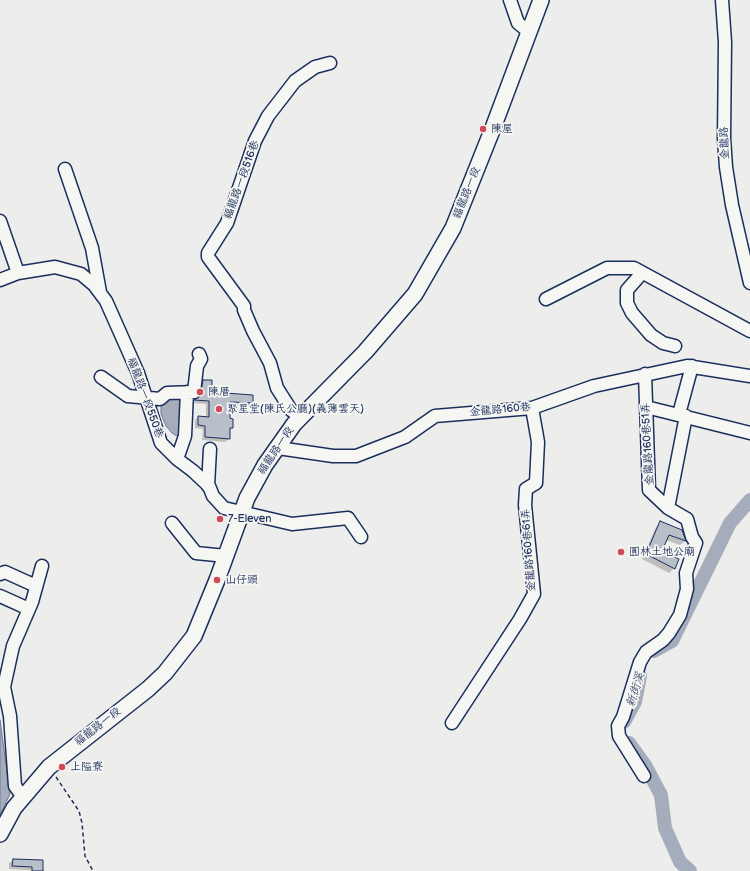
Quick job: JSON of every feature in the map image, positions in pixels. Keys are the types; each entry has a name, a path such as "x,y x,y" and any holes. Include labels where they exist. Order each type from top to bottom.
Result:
{"main road":[{"name":"福龍路一段","path":"0,834 14,808 49,767 148,689 182,654 194,636 205,612 247,498 265,465 301,417 393,321 415,294 453,228 465,200 540,0"}],"street":[{"path":"510,0 518,23 529,32"},
{"name":"金龍路","path":"722,0 726,42 724,138 726,167 732,205 750,283"},
{"name":"福龍路一段516巷","path":"301,417 291,410 277,388 270,363 253,331 244,310 244,306 208,257 208,253 227,223 255,141 268,116 295,81 315,67 330,64"},
{"path":"65,169 92,248 101,294"},
{"path":"0,221 18,273"},
{"name":"福龍路一段550巷","path":"0,280 18,273 55,267 64,268 81,274 101,294 106,301 138,372 148,398 161,443 176,459 193,471 208,486 213,496 224,508 292,524 348,518 361,537"},
{"path":"546,299 607,268 634,268 750,331"},
{"path":"642,273 627,290 627,302 632,313 651,334 663,343 675,346"},
{"path":"101,377 128,396 160,399 167,393 194,392 197,366 201,359 199,354"},
{"path":"668,508 692,366"},
{"name":"金龍路160巷","path":"278,448 333,456 356,456 405,437 435,416 532,408 594,386 645,374 692,366 750,376"},
{"name":"金龍路160巷51弄","path":"644,776 619,736 618,726 623,716 640,662 646,652 663,640 680,615 687,589 686,573 696,543 692,537 687,519 668,508 649,490 645,374"},
{"path":"176,459 185,436 186,392"},
{"path":"646,406 750,433"},
{"name":"金龍路160巷61弄","path":"452,723 520,619 534,594 525,505 526,489 536,483 538,442 532,408"},
{"path":"208,486 210,449"},
{"path":"172,523 196,553 226,556"},
{"path":"23,797 15,786 10,716 4,687 13,646 29,609 42,566"},
{"path":"0,574 5,572 36,586"},
{"path":"0,596 29,609"}],"path":[{"path":"49,767 79,811 82,823 85,856 93,871"}],"water":[{"path":"182,394 183,436 177,436 166,426 161,414 161,405 165,398"},
{"path":"0,720 10,794 0,815"}],"building":[{"path":"203,380 212,380 212,392 253,395 253,403 230,402 230,418 233,419 233,428 230,428 230,439 205,437 205,426 198,425 198,416 209,417 209,401 194,400 200,396"},
{"path":"660,521 682,530 686,541 669,535 662,551 679,559 675,569 646,554"},
{"path":"13,859 43,860 43,871 32,871 32,867 12,866"}],"waterway":[{"name":"新街溪","path":"654,651 672,641 730,523 750,500"},
{"name":"新街溪","path":"624,722 635,702 640,676"},
{"name":"新街溪","path":"629,743 645,765 661,795 665,828 680,862 690,871"}],"place":[{"name":"陳屋","path":"483,129"},
{"name":"陳厝","path":"200,392"},
{"name":"聚星堂(陳氏公廳)(義薄雲天)","path":"219,409"},
{"name":"7-Eleven","path":"220,519"},
{"name":"圓林土地公廟","path":"621,552"},
{"name":"山仔頭","path":"217,580"},
{"name":"上隘寮","path":"62,767"}]}
